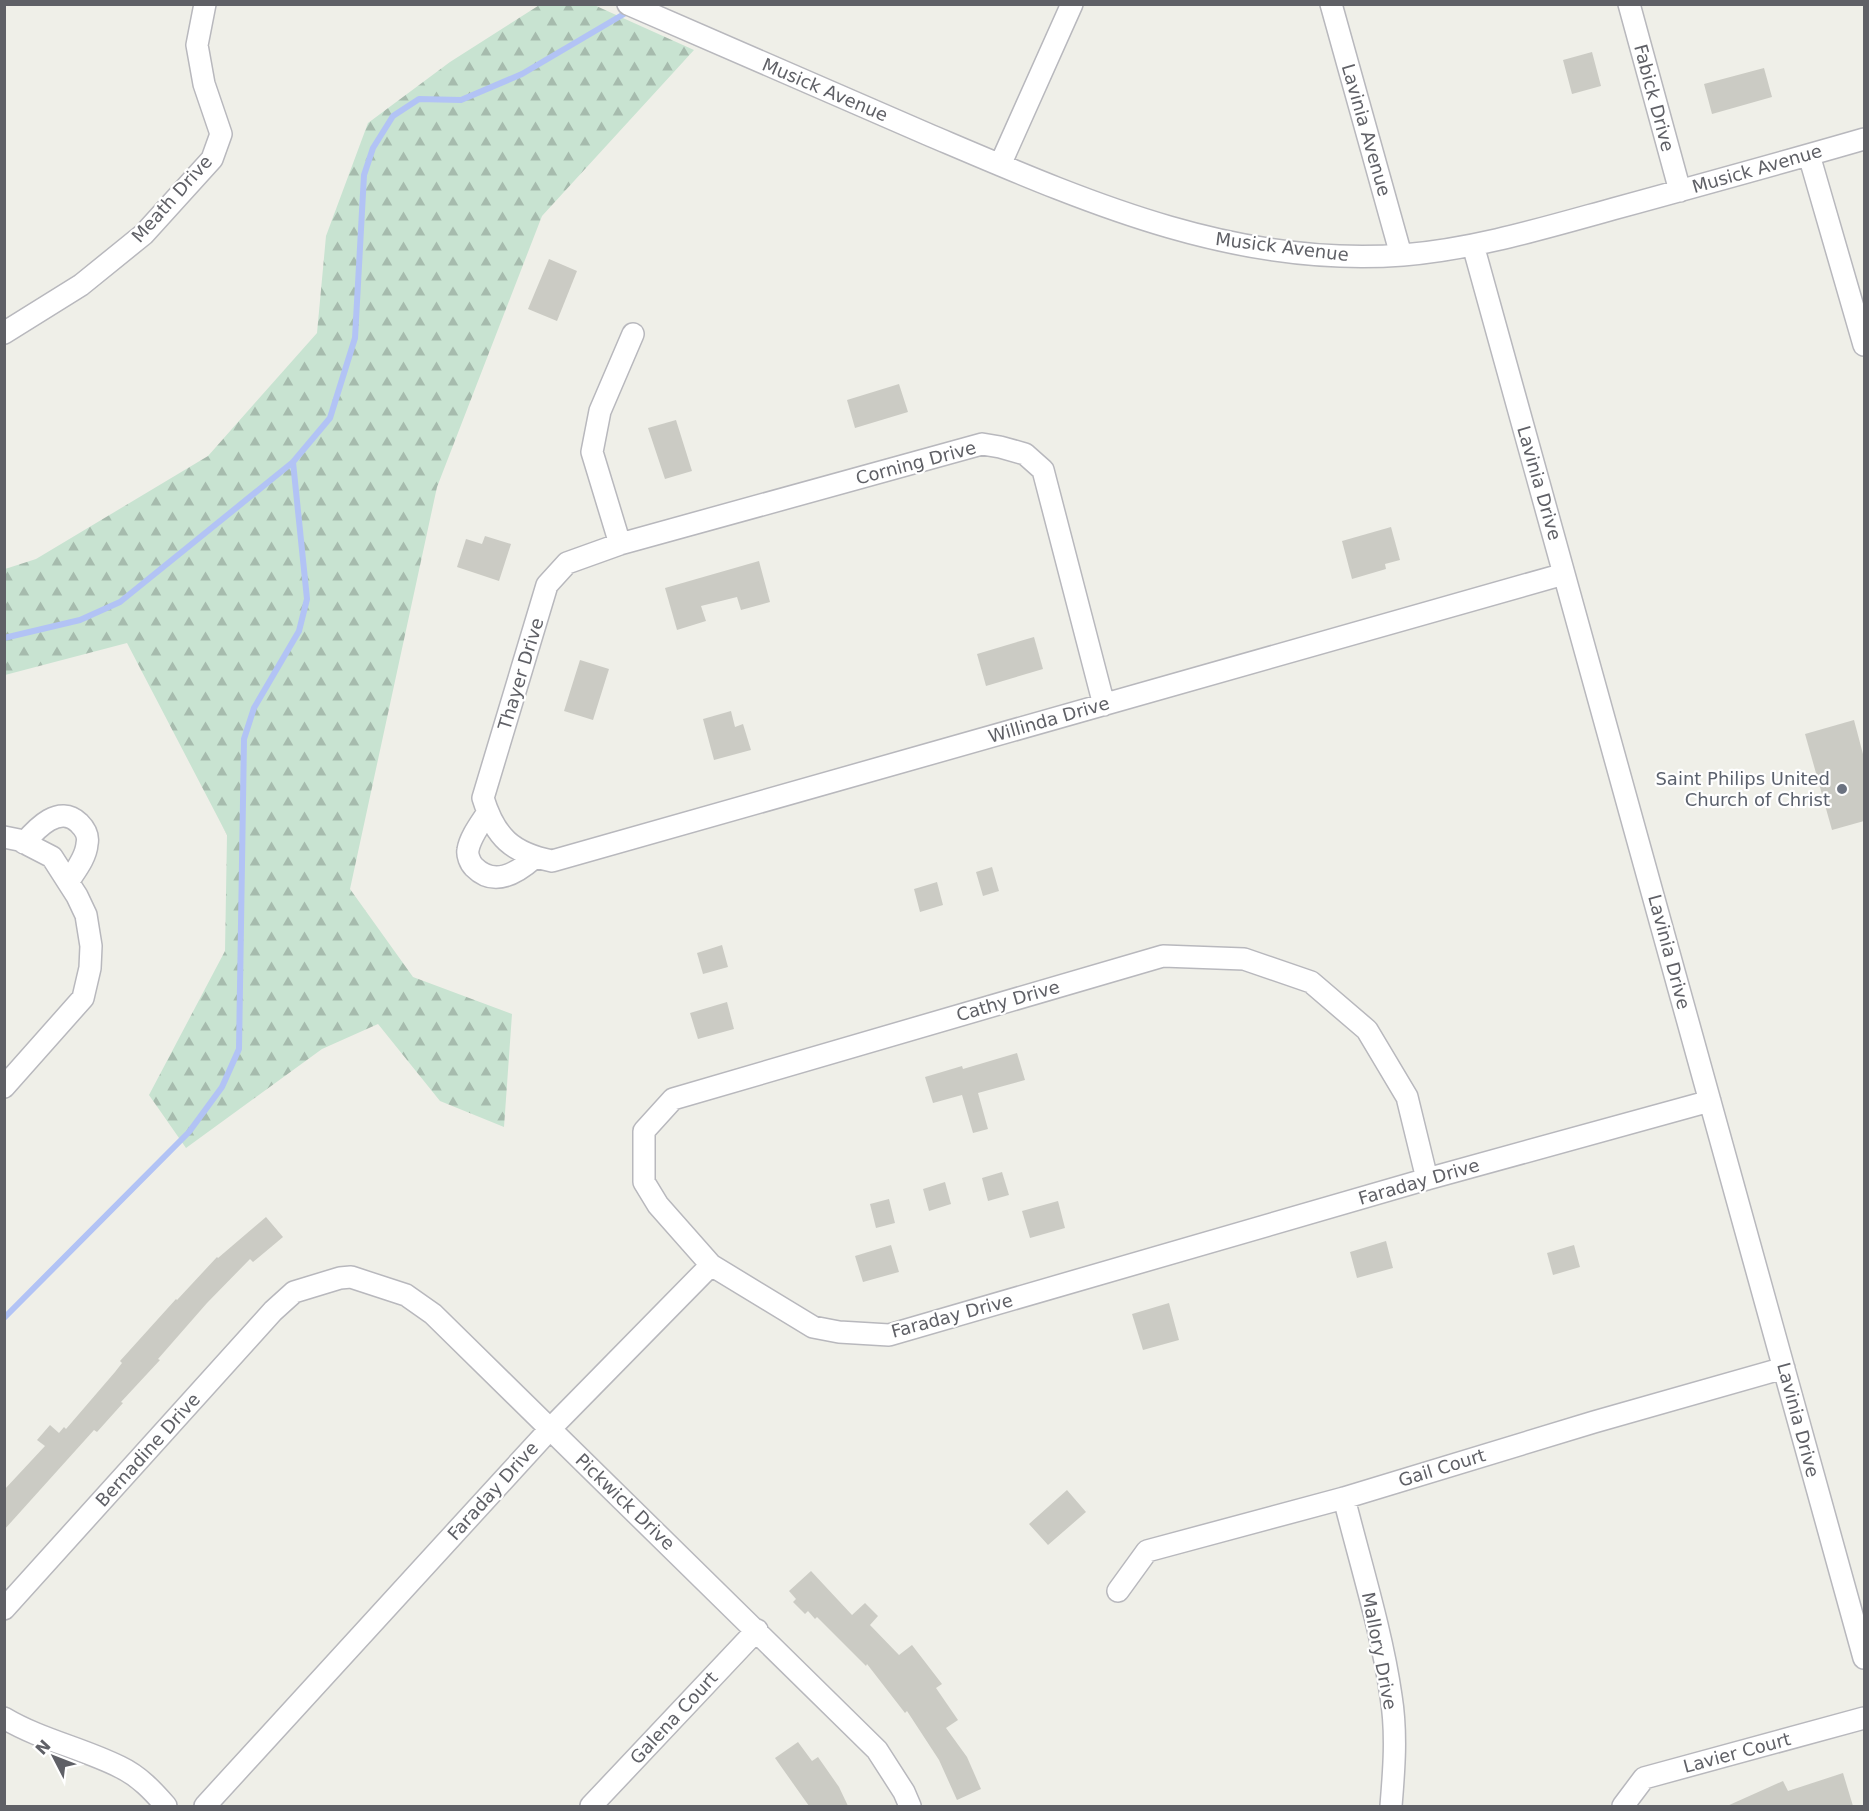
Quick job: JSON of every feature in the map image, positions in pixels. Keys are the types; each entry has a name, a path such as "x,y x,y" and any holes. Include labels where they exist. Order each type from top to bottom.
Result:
{"street":[{"name":"Meath Drive","path":"4,333 81,285 144,234 212,159 221,134 204,84 197,45 206,4"},
{"name":"Musick Avenue","path":"628,4 1000,165 1129,216 1208,239 1243,246 1305,253 1341,256 1401,255 1473,245 1542,229 1864,139"},
{"path":"1000,165 1072,4"},
{"name":"Lavinia Avenue","path":"1331,4 1401,255"},
{"name":"Fabick Drive","path":"1629,4 1680,191"},
{"path":"1809,155 1864,345"},
{"name":"Lavinia Drive","path":"1473,245 1864,1658"},
{"path":"620,544 592,452 600,411 633,334"},
{"name":"Corning Drive","path":"620,544 982,444 1025,454 1043,470 1104,705"},
{"name":"Thayer Drive","path":"534,858 506,842 488,813 483,798 547,585 567,563 620,544"},
{"name":"Willinda Drive","path":"534,858 552,861 1564,574"},
{"path":"488,813 477,830 468,851 470,863 482,876 495,877 518,872 534,858"},
{"path":"14,840 38,828 53,817 66,816 76,821 87,832 88,845 81,862 68,882"},
{"path":"4,1086 83,998 90,968 91,946 86,915 52,857 14,840"},
{"name":"Cathy Drive","path":"711,1265 658,1205 644,1182 644,1131 673,1099 1163,956 1244,959 1311,982 1368,1030 1407,1097 1427,1179"},
{"name":"Faraday Drive","path":"205,1806 550,1429 711,1265 813,1327 839,1332 889,1335 1427,1179 1710,1101"},
{"name":"Pickwick Drive","path":"294,1293 340,1278 351,1277 406,1295 434,1314 877,1750 904,1792 910,1806"},
{"name":"Bernadine Drive","path":"4,1609 273,1311 294,1293"},
{"name":"Gail Court","path":"1118,1591 1147,1551 1344,1498 1594,1422 1784,1368"},
{"name":"Mallory Drive","path":"1344,1498 1391,1696 1395,1758 1391,1806"},
{"name":"Galena Court","path":"591,1806 757,1630"},
{"path":"4,1718 40,1737 121,1767 142,1780 166,1806"},
{"name":"Lavier Court","path":"1623,1806 1644,1778 1864,1718"}],"green space":[{"path":"541,4 594,5 694,50 542,216 437,487 350,889 413,977 512,1014 504,1127 440,1101 378,1024 322,1049 186,1148 149,1095 225,951 227,835 127,643 5,675 5,569 36,559 208,456 317,333 326,236 368,123 450,62"}],"building":[{"path":"1592,52 1601,86 1572,94 1563,60"},
{"path":"1764,68 1772,97 1712,114 1704,84"},
{"path":"549,259 577,271 557,321 528,309"},
{"path":"899,384 908,412 855,428 847,400"},
{"path":"676,420 692,471 665,479 648,428"},
{"path":"1391,527 1400,560 1385,564 1386,569 1352,579 1342,541"},
{"path":"485,536 511,544 499,581 457,567 466,539 482,544"},
{"path":"759,561 770,602 741,610 737,597 701,606 706,621 677,630 665,588"},
{"path":"1034,637 1043,669 986,686 977,654"},
{"path":"580,660 609,669 593,720 564,711"},
{"path":"731,711 735,727 743,724 751,750 714,760 703,719"},
{"name":"Saint Philips United Church of Christ","path":"1854,720 1864,758 1864,821 1832,830 1805,734"},
{"path":"992,867 999,891 983,896 976,872"},
{"path":"937,882 943,905 920,912 914,889"},
{"path":"722,945 728,967 703,974 697,953"},
{"path":"727,1002 734,1029 698,1039 690,1013"},
{"path":"1017,1053 1025,1080 978,1093 988,1129 973,1133 962,1095 933,1103 925,1077 962,1066 963,1069"},
{"path":"1002,1172 1009,1195 988,1201 982,1178"},
{"path":"945,1182 951,1204 929,1211 923,1189"},
{"path":"889,1199 895,1223 876,1228 870,1204"},
{"path":"1058,1201 1065,1228 1030,1238 1022,1211"},
{"path":"266,1217 283,1237 253,1262 250,1259 207,1303 158,1359 160,1360 121,1402 123,1403 97,1432 94,1430 4,1530 4,1490 45,1446 37,1440 50,1425 59,1433 64,1427 66,1429 115,1372 122,1363 120,1361 176,1299 217,1257"},
{"path":"1386,1241 1393,1268 1357,1278 1350,1252"},
{"path":"891,1245 899,1272 863,1282 855,1256"},
{"path":"1574,1245 1580,1267 1553,1275 1547,1253"},
{"path":"1169,1303 1179,1340 1143,1350 1132,1314"},
{"path":"1067,1490 1086,1512 1048,1545 1029,1524"},
{"path":"811,1571 852,1615 865,1603 878,1616 870,1625 899,1655 912,1645 942,1684 936,1688 958,1720 946,1728 967,1757 981,1789 957,1800 939,1760 907,1711 905,1713 867,1664 866,1666 817,1617 815,1619 808,1611 805,1614 793,1602 796,1599 789,1591"},
{"path":"798,1742 812,1761 818,1757 839,1787 848,1806 809,1806 775,1758"},
{"path":"1843,1773 1853,1806 1727,1806 1783,1781 1788,1791"}],"waterway":[{"path":"4,638 80,620 120,602 293,462 330,418 355,338 364,175 373,148 393,116 419,99 461,100 522,74 629,11"},
{"path":"4,1318 189,1132 222,1087 239,1049 244,739 254,708 299,631 307,599 293,462"}],"place":[{"name":"Saint Philips United Church of Christ","path":"1842,789"}]}
